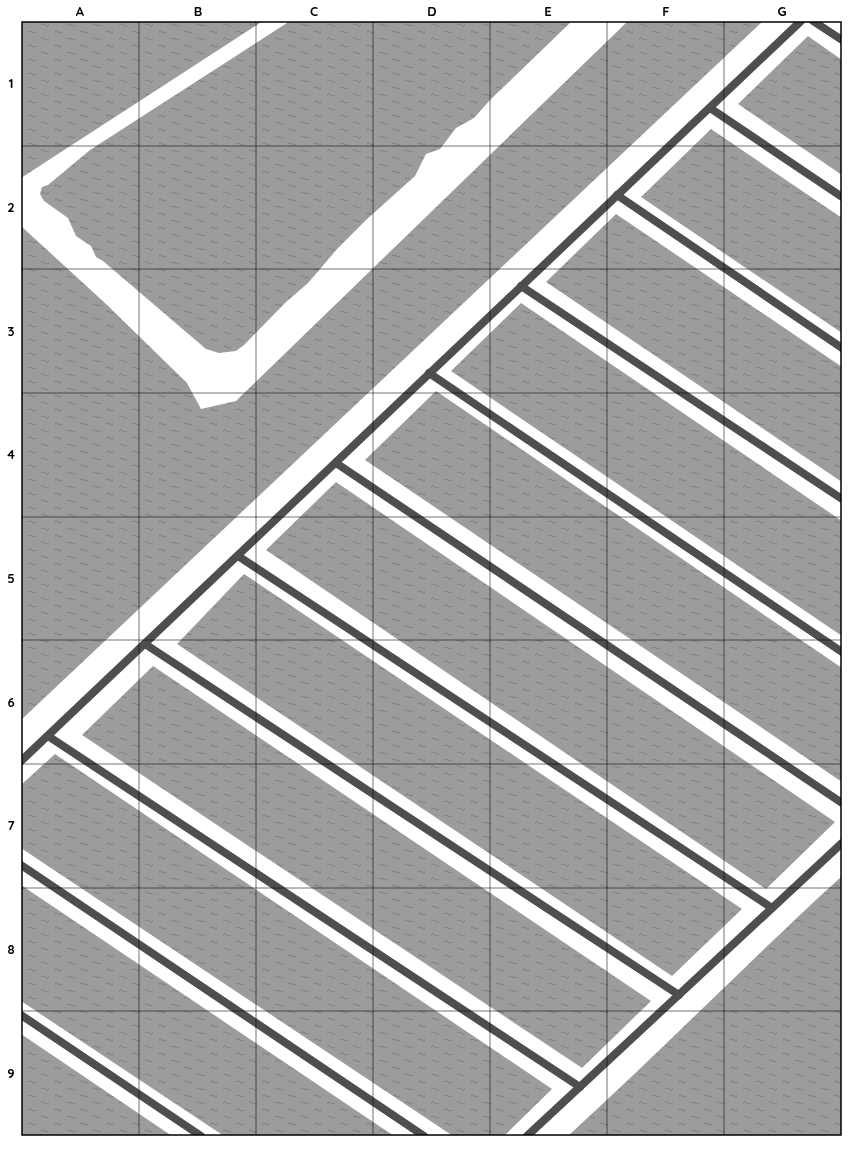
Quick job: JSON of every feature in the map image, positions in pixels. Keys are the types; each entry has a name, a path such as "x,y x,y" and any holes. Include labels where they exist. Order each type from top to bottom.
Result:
{"lane":[{"path":"21,761 801,21"},
{"path":"813,21 842,40"},
{"path":"710,108 842,197"},
{"path":"617,195 842,348"},
{"path":"521,286 842,499"},
{"path":"429,373 842,652"},
{"path":"336,463 842,803"},
{"path":"238,556 772,908"},
{"path":"145,644 679,995"},
{"path":"48,736 580,1088"},
{"path":"528,1136 842,843"},
{"path":"21,865 424,1136"},
{"path":"21,1015 201,1136"}],"water":[{"path":"21,21 263,21 21,178"},
{"path":"290,21 572,21 490,100 474,118 456,128 440,149 426,154 415,176 366,220 338,248 308,283 285,303 244,345 236,351 219,353 206,349 103,261 96,257 91,246 76,236 68,218 44,201 40,194 42,187 48,185 90,150"},
{"path":"628,21 763,21 21,720 21,226 106,304 187,383 201,409 236,401"},
{"path":"808,36 842,60 842,175 738,104"},
{"path":"711,129 842,218 842,333 641,197"},
{"path":"616,214 842,367 842,482 546,282"},
{"path":"521,303 842,521 842,636 451,371"},
{"path":"436,391 842,668 842,782 365,460"},
{"path":"336,482 835,822 766,889 266,550"},
{"path":"244,574 742,909 672,976 177,644"},
{"path":"153,666 651,1001 582,1068 82,735"},
{"path":"55,754 552,1089 504,1136 453,1136 21,848 21,785"},
{"path":"842,876 842,1136 568,1136 773,941"},
{"path":"21,885 394,1136 224,1136 21,1001"},
{"path":"21,1034 172,1136 21,1136"}]}
